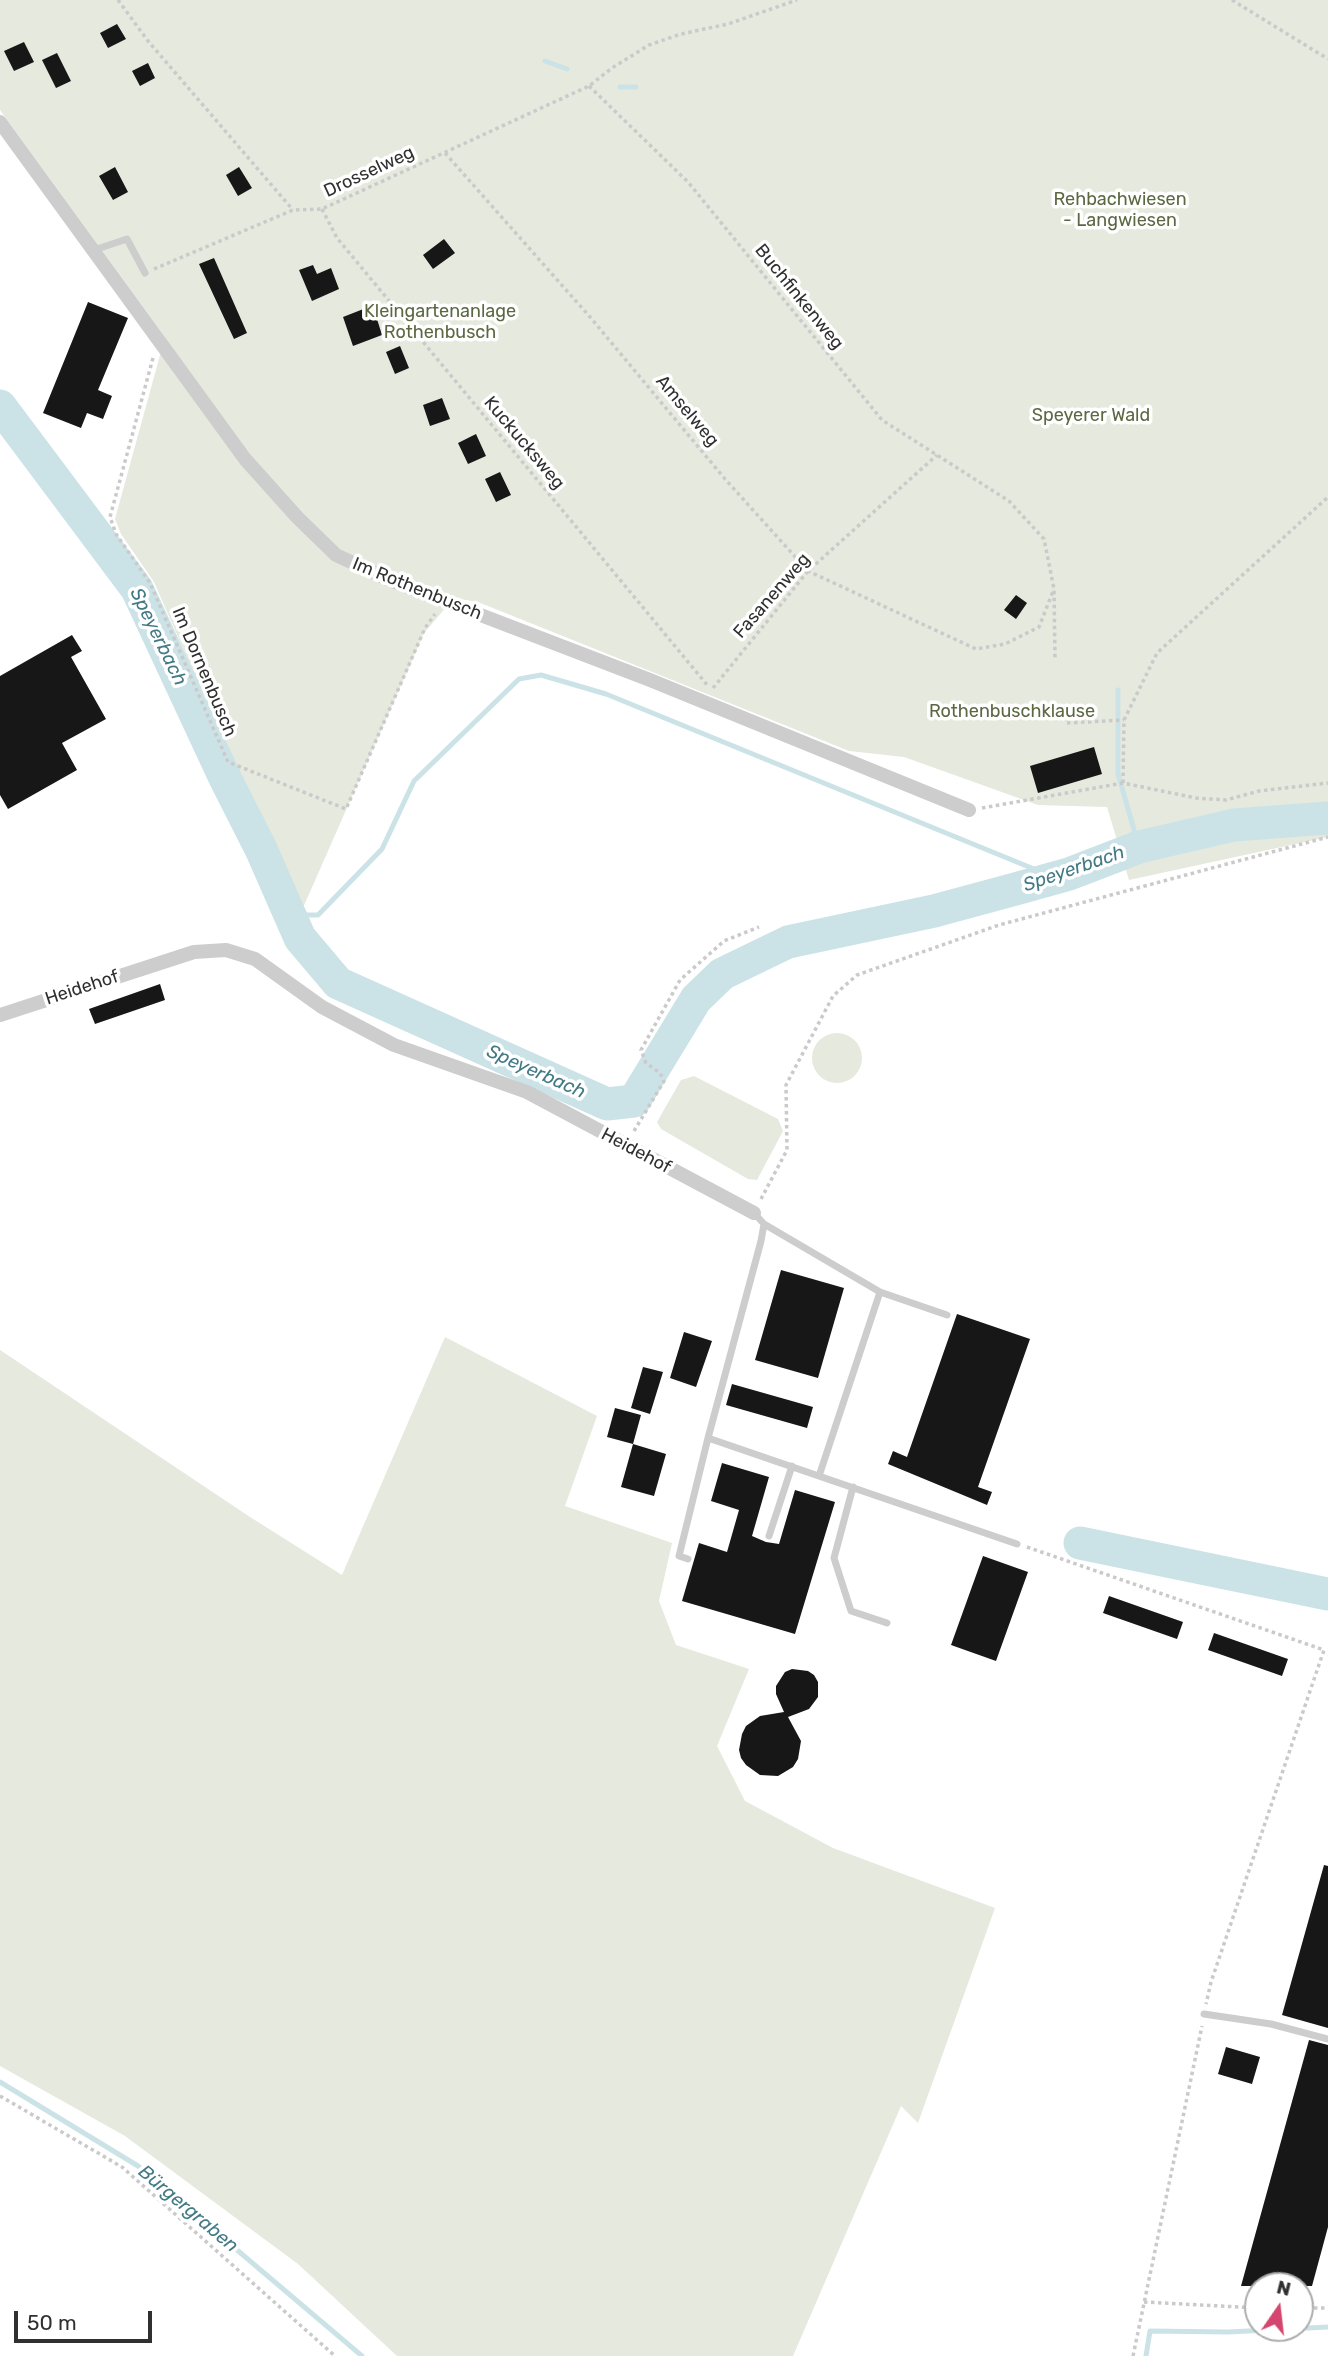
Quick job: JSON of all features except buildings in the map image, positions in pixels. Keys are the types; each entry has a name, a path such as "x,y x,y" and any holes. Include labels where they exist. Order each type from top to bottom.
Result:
{"street":[{"name":"Im Rothenbusch","path":"0,122 245,459 297,517 337,555 392,581 650,680 969,810"},
{"name":"Heidehof","path":"0,1016 194,951 226,950 255,958 322,1007 394,1045 527,1092 754,1213"}],"lane":[{"path":"93,251 127,239 145,273"},
{"name":"Heidehof","path":"754,1213 764,1224 880,1292 947,1315"},
{"path":"688,1559 679,1556 764,1224"},
{"path":"819,1476 880,1292"},
{"path":"708,1438 1017,1544"},
{"path":"769,1536 792,1466"},
{"path":"853,1487 834,1558 851,1611 887,1623"},
{"path":"1205,2014 1271,2024 1328,2039"}],"path":[{"path":"118,0 148,41 293,210"},
{"name":"Drosselweg","path":"145,273 293,210 322,209 589,86 612,68 649,46 681,34 728,24 797,0"},
{"path":"1232,0 1328,59"},
{"name":"Buchfinkenweg","path":"589,86 688,182 881,420 1009,501 1044,539 1054,589 1055,657"},
{"name":"Amselweg","path":"445,153 590,317 725,479 808,571 976,649 1005,644 1039,627 1054,589"},
{"name":"Kuckucksweg","path":"322,209 337,238 711,690"},
{"name":"Im Dornenbusch","path":"159,339 110,517 116,534 150,583 228,762 345,809 425,628 445,601"},
{"name":"Fasanenweg","path":"711,690 808,571 937,455"},
{"path":"1123,783 1122,720 1157,653 1328,497"},
{"path":"699,688 711,690"},
{"path":"1067,723 1122,720"},
{"path":"969,810 1123,783 1196,798 1226,800 1259,791 1328,783"},
{"path":"754,1213 787,1150 786,1085 833,996 857,975 999,925 1328,837"},
{"path":"626,1145 664,1081 660,1073 646,1063 640,1049 680,980 724,941 760,927"},
{"path":"1017,1544 1324,1650"},
{"path":"1133,2356 1211,1982 1328,1642"},
{"path":"0,2096 121,2167 335,2356"},
{"path":"1144,2302 1244,2307"}],"green space":[{"name":"Kleingartenanlage Rothenbusch","path":"0,0 1328,0 1328,837 1129,880 1107,807 1038,805 904,757 849,751 478,602 454,598 424,633 302,910 232,761 154,582 121,534 115,519 165,337 0,110"},
{"path":"837,1033 855,1040 862,1058 855,1076 837,1083 819,1076 812,1058 819,1040"},
{"path":"694,1076 778,1119 783,1131 757,1180 748,1179 661,1129 657,1122 681,1080"},
{"path":"445,1337 597,1416 565,1506 672,1543 659,1601 676,1645 749,1669 717,1746 745,1801 833,1848 995,1908 918,2123 901,2106 793,2356 397,2356 298,2264 125,2136 0,2066 0,1350 250,1517 342,1575"}],"waterway":[{"path":"545,61 567,69"},
{"path":"620,87 636,87"},
{"name":"Speyerbach","path":"0,406 137,589 261,849 300,938 338,983 607,1104 634,1101 696,999 722,974 788,942 934,911 1069,874 1139,847 1234,825 1328,818"},
{"path":"290,915 318,915 382,849 414,781 519,679 541,675 606,694 1056,878"},
{"path":"1118,690 1118,774 1139,847"},
{"path":"1080,1543 1328,1594"},
{"name":"Bürgergraben","path":"0,2082 138,2166 362,2356"},
{"path":"1146,2356 1150,2331 1228,2332 1328,2327"}],"park label":[{"name":"Rehbachwiesen - Langwiesen","path":"1120,210"},
{"name":"Speyerer Wald","path":"1091,416"},
{"name":"Rothenbuschklause","path":"1012,712"}]}
